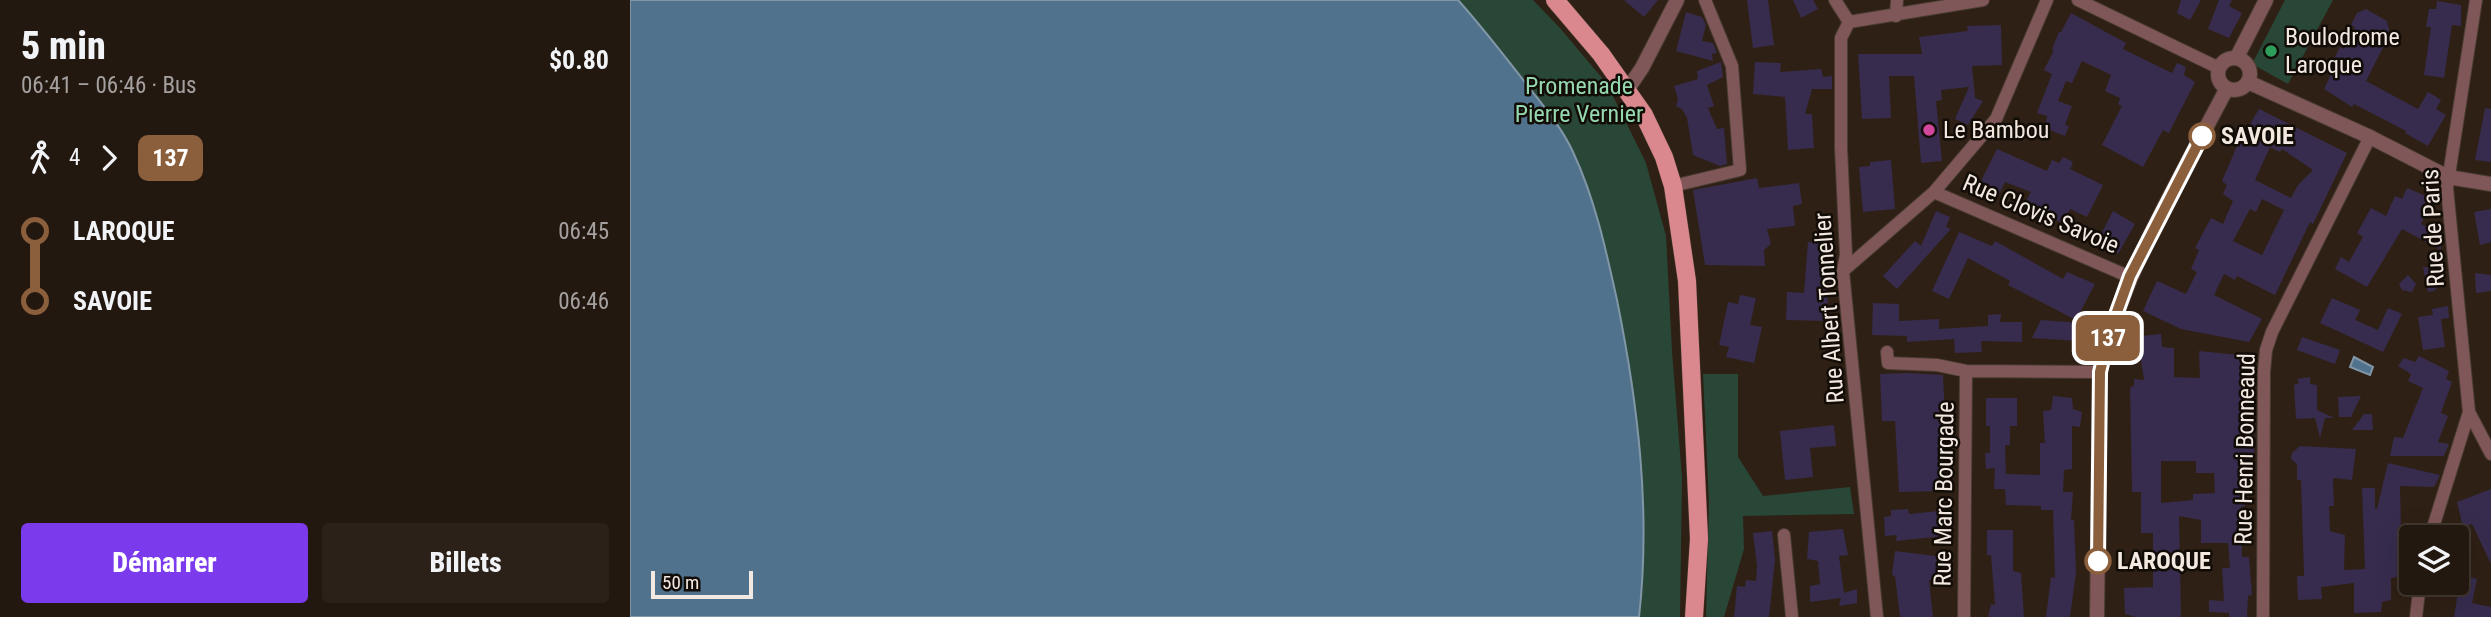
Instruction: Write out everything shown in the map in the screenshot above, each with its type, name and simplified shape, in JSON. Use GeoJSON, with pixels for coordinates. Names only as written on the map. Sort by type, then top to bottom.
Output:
{"type":"FeatureCollection","features":[{"type":"Feature","properties":{"kind":"main road"},"geometry":{"type":"LineString","coordinates":[[1555,0],[1601,54],[1644,115],[1664,157],[1673,186],[1687,281],[1699,539],[1694,617]]}},
{"type":"Feature","properties":{"kind":"street"},"geometry":{"type":"LineString","coordinates":[[1627,90],[1642,68],[1677,0]]}},
{"type":"Feature","properties":{"kind":"street"},"geometry":{"type":"LineString","coordinates":[[1673,186],[1740,170],[1732,66],[1705,0]]}},
{"type":"Feature","properties":{"kind":"street"},"geometry":{"type":"LineString","coordinates":[[1835,0],[1849,22],[1983,0]]}},
{"type":"Feature","properties":{"kind":"street"},"geometry":{"type":"LineString","coordinates":[[1896,16],[1897,0]]}},
{"type":"Feature","properties":{"kind":"street"},"geometry":{"type":"LineString","coordinates":[[1843,271],[1934,192],[1996,119],[2047,0]]}},
{"type":"Feature","properties":{"kind":"street"},"geometry":{"type":"LineString","coordinates":[[2078,0],[2219,68]]}},
{"type":"Feature","properties":{"kind":"street"},"geometry":{"type":"LineString","coordinates":[[2237,57],[2266,0]]}},
{"type":"Feature","properties":{"kind":"street","name":"Rue de Paris"},"geometry":{"type":"LineString","coordinates":[[2469,412],[2448,177],[2476,0]]}},
{"type":"Feature","properties":{"kind":"street","name":"Rue Albert Tonnelier"},"geometry":{"type":"LineString","coordinates":[[1849,22],[1841,38],[1841,148],[1846,255],[1843,271],[1877,617]]}},
{"type":"Feature","properties":{"kind":"street"},"geometry":{"type":"LineString","coordinates":[[2237,57],[2247,64],[2250,71],[2248,82],[2242,88],[2227,89],[2220,82],[2219,68],[2226,59],[2237,57]]}},
{"type":"Feature","properties":{"kind":"street"},"geometry":{"type":"LineString","coordinates":[[2248,82],[2370,137],[2448,177],[2491,184]]}},
{"type":"Feature","properties":{"kind":"street"},"geometry":{"type":"LineString","coordinates":[[2097,617],[2100,372],[2109,334],[2130,276],[2227,89]]}},
{"type":"Feature","properties":{"kind":"street","name":"Rue Henri Bonneaud"},"geometry":{"type":"LineString","coordinates":[[2263,617],[2266,350],[2272,332],[2370,137]]}},
{"type":"Feature","properties":{"kind":"street","name":"Rue Clovis Savoie"},"geometry":{"type":"LineString","coordinates":[[1934,192],[2130,276]]}},
{"type":"Feature","properties":{"kind":"street"},"geometry":{"type":"LineString","coordinates":[[1887,352],[1888,363],[1937,365],[1966,371],[2100,372]]}},
{"type":"Feature","properties":{"kind":"street","name":"Rue Marc Bourgade"},"geometry":{"type":"LineString","coordinates":[[1964,617],[1966,371]]}},
{"type":"Feature","properties":{"kind":"street"},"geometry":{"type":"LineString","coordinates":[[2469,412],[2491,454]]}},
{"type":"Feature","properties":{"kind":"street"},"geometry":{"type":"LineString","coordinates":[[2434,525],[2469,412]]}},
{"type":"Feature","properties":{"kind":"street"},"geometry":{"type":"LineString","coordinates":[[1784,535],[1791,617]]}},
{"type":"Feature","properties":{"kind":"street"},"geometry":{"type":"LineString","coordinates":[[2416,617],[2419,595]]}},
{"type":"Feature","properties":{"kind":"green space","name":"Promenade Pierre Vernier"},"geometry":{"type":"Polygon","coordinates":[[[1458,0],[1533,0],[1607,84],[1646,163],[1666,236],[1682,478],[1680,617],[1639,617],[1644,505],[1624,334],[1598,225],[1572,150],[1556,123],[1511,63],[1458,0]]]}},
{"type":"Feature","properties":{"kind":"green space"},"geometry":{"type":"Polygon","coordinates":[[[2285,0],[2333,0],[2288,84],[2252,64],[2285,0]]]}},
{"type":"Feature","properties":{"kind":"green space"},"geometry":{"type":"Polygon","coordinates":[[[1703,374],[1738,374],[1738,457],[1763,496],[1850,487],[1854,514],[1743,516],[1744,549],[1724,617],[1706,617],[1709,502],[1703,374]]]}},
{"type":"Feature","properties":{"kind":"water"},"geometry":{"type":"Polygon","coordinates":[[[630,0],[1458,0],[1561,130],[1581,170],[1594,206],[1617,300],[1636,418],[1644,537],[1639,617],[630,617],[630,0]]]}},
{"type":"Feature","properties":{"kind":"water"},"geometry":{"type":"Polygon","coordinates":[[[2354,357],[2373,367],[2370,375],[2350,367],[2354,357]]]}},
{"type":"Feature","properties":{"kind":"building"},"geometry":{"type":"Polygon","coordinates":[[[1624,0],[1658,0],[1644,17],[1624,0]]]}},
{"type":"Feature","properties":{"kind":"building"},"geometry":{"type":"Polygon","coordinates":[[[1747,0],[1768,0],[1774,45],[1753,48],[1747,0]]]}},
{"type":"Feature","properties":{"kind":"building"},"geometry":{"type":"Polygon","coordinates":[[[1793,0],[1813,0],[1818,9],[1801,18],[1793,0]]]}},
{"type":"Feature","properties":{"kind":"building"},"geometry":{"type":"Polygon","coordinates":[[[2181,0],[2201,0],[2190,20],[2177,13],[2181,0]]]}},
{"type":"Feature","properties":{"kind":"building"},"geometry":{"type":"Polygon","coordinates":[[[2219,0],[2232,0],[2229,6],[2242,13],[2229,38],[2208,29],[2219,0]]]}},
{"type":"Feature","properties":{"kind":"building"},"geometry":{"type":"Polygon","coordinates":[[[2437,1],[2461,5],[2461,26],[2452,25],[2444,78],[2424,75],[2431,27],[2426,27],[2429,9],[2436,9],[2437,1]]]}},
{"type":"Feature","properties":{"kind":"building"},"geometry":{"type":"Polygon","coordinates":[[[2366,9],[2387,21],[2390,34],[2366,81],[2418,109],[2428,92],[2441,100],[2436,109],[2446,115],[2428,146],[2405,133],[2406,131],[2354,104],[2352,107],[2324,89],[2332,72],[2328,70],[2340,47],[2344,49],[2355,27],[2351,25],[2357,13],[2366,9]]]}},
{"type":"Feature","properties":{"kind":"building"},"geometry":{"type":"Polygon","coordinates":[[[1686,12],[1702,17],[1706,25],[1702,41],[1713,43],[1717,53],[1712,54],[1713,61],[1676,51],[1686,12]]]}},
{"type":"Feature","properties":{"kind":"building"},"geometry":{"type":"Polygon","coordinates":[[[2071,13],[2126,43],[2123,49],[2172,73],[2177,63],[2186,67],[2184,75],[2195,82],[2169,133],[2163,130],[2143,167],[2102,145],[2122,106],[2118,104],[2120,98],[2105,91],[2111,75],[2082,61],[2072,83],[2066,81],[2058,101],[2072,106],[2065,125],[2069,126],[2065,136],[2045,128],[2047,116],[2037,113],[2052,74],[2044,70],[2059,32],[2071,13]]]}},
{"type":"Feature","properties":{"kind":"building"},"geometry":{"type":"Polygon","coordinates":[[[2001,25],[2002,65],[1972,66],[1975,98],[1983,101],[1968,125],[1955,119],[1969,87],[1941,90],[1942,100],[1936,101],[1942,161],[1921,163],[1914,76],[1889,76],[1891,118],[1862,119],[1858,54],[1922,54],[1919,37],[1968,31],[1967,26],[2001,25]]]}},
{"type":"Feature","properties":{"kind":"building"},"geometry":{"type":"Polygon","coordinates":[[[1721,62],[1723,77],[1707,85],[1714,106],[1708,108],[1717,129],[1724,128],[1727,164],[1720,166],[1693,155],[1687,118],[1682,109],[1676,106],[1678,99],[1674,86],[1698,79],[1697,71],[1721,62]]]}},
{"type":"Feature","properties":{"kind":"building"},"geometry":{"type":"Polygon","coordinates":[[[1755,62],[1781,63],[1780,72],[1821,69],[1823,77],[1832,76],[1832,89],[1812,89],[1805,114],[1812,114],[1814,148],[1788,150],[1785,97],[1753,94],[1755,62]]]}},
{"type":"Feature","properties":{"kind":"building"},"geometry":{"type":"Polygon","coordinates":[[[2485,108],[2491,109],[2491,162],[2475,160],[2485,108]]]}},
{"type":"Feature","properties":{"kind":"building"},"geometry":{"type":"Polygon","coordinates":[[[2259,109],[2347,153],[2275,295],[2237,276],[2235,280],[2224,274],[2214,295],[2262,319],[2249,342],[2181,329],[2143,311],[2157,281],[2186,294],[2197,272],[2191,269],[2199,250],[2195,248],[2211,218],[2223,224],[2233,201],[2223,194],[2227,185],[2222,181],[2237,146],[2259,109]],[[2270,147],[2255,180],[2291,198],[2298,185],[2313,170],[2282,149],[2280,152],[2270,147]],[[2262,199],[2256,212],[2250,209],[2233,241],[2262,255],[2284,210],[2262,199]]]}},
{"type":"Feature","properties":{"kind":"building"},"geometry":{"type":"Polygon","coordinates":[[[1997,149],[2047,171],[2052,160],[2059,163],[2063,157],[2073,162],[2070,169],[2103,185],[2087,217],[2070,209],[2063,223],[2023,207],[2031,192],[2005,182],[1999,194],[1979,185],[1997,149]]]}},
{"type":"Feature","properties":{"kind":"building"},"geometry":{"type":"Polygon","coordinates":[[[1891,160],[1895,209],[1863,212],[1859,167],[1870,166],[1870,162],[1891,160]]]}},
{"type":"Feature","properties":{"kind":"building"},"geometry":{"type":"Polygon","coordinates":[[[1757,178],[1759,188],[1799,183],[1802,204],[1793,206],[1795,226],[1767,229],[1771,244],[1764,250],[1765,266],[1705,265],[1693,190],[1757,178]]]}},
{"type":"Feature","properties":{"kind":"building"},"geometry":{"type":"Polygon","coordinates":[[[2407,188],[2433,199],[2421,224],[2441,234],[2441,250],[2402,229],[2367,287],[2335,269],[2341,257],[2349,262],[2363,237],[2357,233],[2371,208],[2386,216],[2395,196],[2402,199],[2407,188]]]}},
{"type":"Feature","properties":{"kind":"building"},"geometry":{"type":"Polygon","coordinates":[[[2491,209],[2491,242],[2480,245],[2474,212],[2491,209]]]}},
{"type":"Feature","properties":{"kind":"building"},"geometry":{"type":"Polygon","coordinates":[[[1936,211],[1950,217],[1946,227],[1951,229],[1897,289],[1883,276],[1915,241],[1921,246],[1936,211]]]}},
{"type":"Feature","properties":{"kind":"building"},"geometry":{"type":"Polygon","coordinates":[[[2113,211],[2135,224],[2118,254],[2097,242],[2113,211]]]}},
{"type":"Feature","properties":{"kind":"building"},"geometry":{"type":"Polygon","coordinates":[[[1959,232],[1992,246],[1995,241],[2063,279],[2067,272],[2095,284],[2076,320],[2008,285],[2010,281],[1968,258],[1949,299],[1932,291],[1959,232]]]}},
{"type":"Feature","properties":{"kind":"building"},"geometry":{"type":"Polygon","coordinates":[[[1808,242],[1831,245],[1828,275],[1833,275],[1832,287],[1828,287],[1827,321],[1786,320],[1787,292],[1804,293],[1808,242]]]}},
{"type":"Feature","properties":{"kind":"building"},"geometry":{"type":"Polygon","coordinates":[[[2423,267],[2440,269],[2442,283],[2434,291],[2428,292],[2423,267]]]}},
{"type":"Feature","properties":{"kind":"building"},"geometry":{"type":"Polygon","coordinates":[[[2475,273],[2491,275],[2491,291],[2476,293],[2475,273]]]}},
{"type":"Feature","properties":{"kind":"building"},"geometry":{"type":"Polygon","coordinates":[[[2408,275],[2416,284],[2412,292],[2402,290],[2399,284],[2408,275]]]}},
{"type":"Feature","properties":{"kind":"building"},"geometry":{"type":"Polygon","coordinates":[[[1740,295],[1756,298],[1750,325],[1762,327],[1754,363],[1726,357],[1729,347],[1719,345],[1728,302],[1738,304],[1740,295]]]}},
{"type":"Feature","properties":{"kind":"building"},"geometry":{"type":"Polygon","coordinates":[[[2332,298],[2360,310],[2355,320],[2378,330],[2388,308],[2402,314],[2383,352],[2320,323],[2332,298]]]}},
{"type":"Feature","properties":{"kind":"building"},"geometry":{"type":"Polygon","coordinates":[[[1873,303],[1899,304],[1899,321],[1939,319],[1939,329],[1988,326],[1988,315],[2001,314],[2000,322],[2022,322],[2022,342],[1981,341],[1982,352],[1955,353],[1954,339],[1907,342],[1907,336],[1872,335],[1873,303]]]}},
{"type":"Feature","properties":{"kind":"building"},"geometry":{"type":"Polygon","coordinates":[[[2448,306],[2449,318],[2441,319],[2445,347],[2423,350],[2418,317],[2433,315],[2432,309],[2448,306]]]}},
{"type":"Feature","properties":{"kind":"building"},"geometry":{"type":"Polygon","coordinates":[[[2041,320],[2082,323],[2080,341],[2032,338],[2041,320]]]}},
{"type":"Feature","properties":{"kind":"building"},"geometry":{"type":"Polygon","coordinates":[[[2161,334],[2162,347],[2174,348],[2174,377],[2200,378],[2199,351],[2249,356],[2248,395],[2251,396],[2246,435],[2255,436],[2254,457],[2250,457],[2250,462],[2243,462],[2245,506],[2241,507],[2242,557],[2249,557],[2252,595],[2248,596],[2247,617],[2229,617],[2229,613],[2209,612],[2209,600],[2224,601],[2222,568],[2230,568],[2228,543],[2201,543],[2201,520],[2179,516],[2181,617],[2136,617],[2125,614],[2124,588],[2153,587],[2153,533],[2141,533],[2141,492],[2132,492],[2130,388],[2134,385],[2134,379],[2144,380],[2141,360],[2132,358],[2131,337],[2161,334]],[[2161,461],[2161,503],[2193,500],[2193,494],[2215,493],[2214,473],[2196,473],[2196,461],[2161,461]]]}},
{"type":"Feature","properties":{"kind":"building"},"geometry":{"type":"Polygon","coordinates":[[[2302,337],[2340,350],[2335,364],[2297,350],[2302,337]]]}},
{"type":"Feature","properties":{"kind":"building"},"geometry":{"type":"Polygon","coordinates":[[[2419,356],[2449,371],[2446,379],[2452,382],[2441,413],[2448,416],[2438,442],[2449,444],[2444,456],[2390,456],[2394,437],[2403,438],[2423,388],[2408,381],[2411,374],[2398,366],[2404,358],[2415,362],[2419,356]]]}},
{"type":"Feature","properties":{"kind":"building"},"geometry":{"type":"Polygon","coordinates":[[[1880,374],[1943,375],[1945,418],[1941,419],[1942,491],[1899,492],[1895,421],[1882,421],[1880,374]]]}},
{"type":"Feature","properties":{"kind":"building"},"geometry":{"type":"Polygon","coordinates":[[[2310,377],[2310,384],[2317,385],[2317,410],[2334,418],[2325,418],[2320,438],[2315,418],[2296,419],[2294,385],[2299,383],[2297,379],[2310,377]]]}},
{"type":"Feature","properties":{"kind":"building"},"geometry":{"type":"Polygon","coordinates":[[[2053,396],[2072,398],[2073,409],[2082,412],[2080,427],[2072,426],[2072,469],[2064,470],[2063,492],[2073,492],[2071,520],[2074,520],[2076,572],[2070,617],[2046,617],[2051,577],[2055,578],[2053,510],[2041,510],[2041,506],[2006,505],[2005,489],[1994,489],[1995,468],[1986,469],[1985,453],[1990,453],[1990,426],[1986,426],[1986,398],[2017,398],[2017,426],[2010,426],[2010,445],[2005,445],[2006,474],[2040,475],[2040,443],[2045,443],[2043,411],[2051,410],[2053,396]]]}},
{"type":"Feature","properties":{"kind":"building"},"geometry":{"type":"Polygon","coordinates":[[[2361,396],[2351,417],[2339,417],[2338,397],[2361,396]]]}},
{"type":"Feature","properties":{"kind":"building"},"geometry":{"type":"Polygon","coordinates":[[[2364,414],[2372,414],[2373,430],[2352,430],[2364,414]]]}},
{"type":"Feature","properties":{"kind":"building"},"geometry":{"type":"Polygon","coordinates":[[[1834,425],[1836,446],[1810,448],[1813,477],[1785,480],[1780,431],[1834,425]]]}},
{"type":"Feature","properties":{"kind":"building"},"geometry":{"type":"Polygon","coordinates":[[[2300,446],[2356,449],[2352,480],[2333,478],[2334,506],[2329,506],[2330,531],[2345,535],[2344,570],[2365,569],[2362,488],[2375,488],[2377,509],[2388,463],[2440,475],[2434,487],[2400,486],[2399,577],[2391,578],[2391,600],[2382,602],[2381,612],[2354,613],[2354,583],[2321,587],[2322,599],[2298,600],[2297,576],[2304,576],[2301,480],[2297,480],[2297,464],[2291,459],[2292,453],[2300,446]]]}},
{"type":"Feature","properties":{"kind":"building"},"geometry":{"type":"Polygon","coordinates":[[[2491,489],[2491,564],[2472,524],[2463,525],[2457,502],[2491,489]]]}},
{"type":"Feature","properties":{"kind":"building"},"geometry":{"type":"Polygon","coordinates":[[[1908,509],[1909,514],[1949,510],[1951,523],[1942,524],[1944,536],[1896,541],[1897,535],[1885,536],[1884,517],[1891,516],[1891,510],[1908,509]]]}},
{"type":"Feature","properties":{"kind":"building"},"geometry":{"type":"Polygon","coordinates":[[[1843,529],[1848,555],[1839,556],[1844,593],[1857,589],[1857,603],[1839,606],[1841,598],[1810,602],[1810,586],[1820,584],[1818,561],[1807,559],[1809,532],[1843,529]]]}},
{"type":"Feature","properties":{"kind":"building"},"geometry":{"type":"Polygon","coordinates":[[[1987,530],[2013,530],[2013,571],[2021,573],[2024,617],[1988,617],[1991,604],[1995,605],[1991,555],[1987,555],[1987,530]]]}},
{"type":"Feature","properties":{"kind":"building"},"geometry":{"type":"Polygon","coordinates":[[[1772,531],[1775,560],[1769,617],[1734,617],[1737,586],[1745,587],[1746,580],[1756,581],[1753,533],[1772,531]]]}},
{"type":"Feature","properties":{"kind":"building"},"geometry":{"type":"Polygon","coordinates":[[[1895,551],[1943,557],[1940,581],[1929,580],[1933,617],[1900,617],[1895,576],[1892,575],[1895,551]]]}},
{"type":"Feature","properties":{"kind":"building"},"geometry":{"type":"Polygon","coordinates":[[[2469,577],[2477,579],[2472,603],[2491,607],[2491,617],[2454,617],[2458,595],[2469,595],[2469,577]]]}},
{"type":"Feature","properties":{"kind":"bus line","name":"137"},"geometry":{"type":"LineString","coordinates":[[2098,561],[2100,372],[2109,334],[2130,276],[2202,136]]}},
{"type":"Feature","properties":{"kind":"place","name":"Boulodrome Laroque"},"geometry":{"type":"Point","coordinates":[2271,51]}},
{"type":"Feature","properties":{"kind":"place","name":"Le Bambou"},"geometry":{"type":"Point","coordinates":[1929,130]}},
{"type":"Feature","properties":{"kind":"place","name":"SAVOIE"},"geometry":{"type":"Point","coordinates":[2202,136]}},
{"type":"Feature","properties":{"kind":"place","name":"LAROQUE"},"geometry":{"type":"Point","coordinates":[2098,561]}}]}
